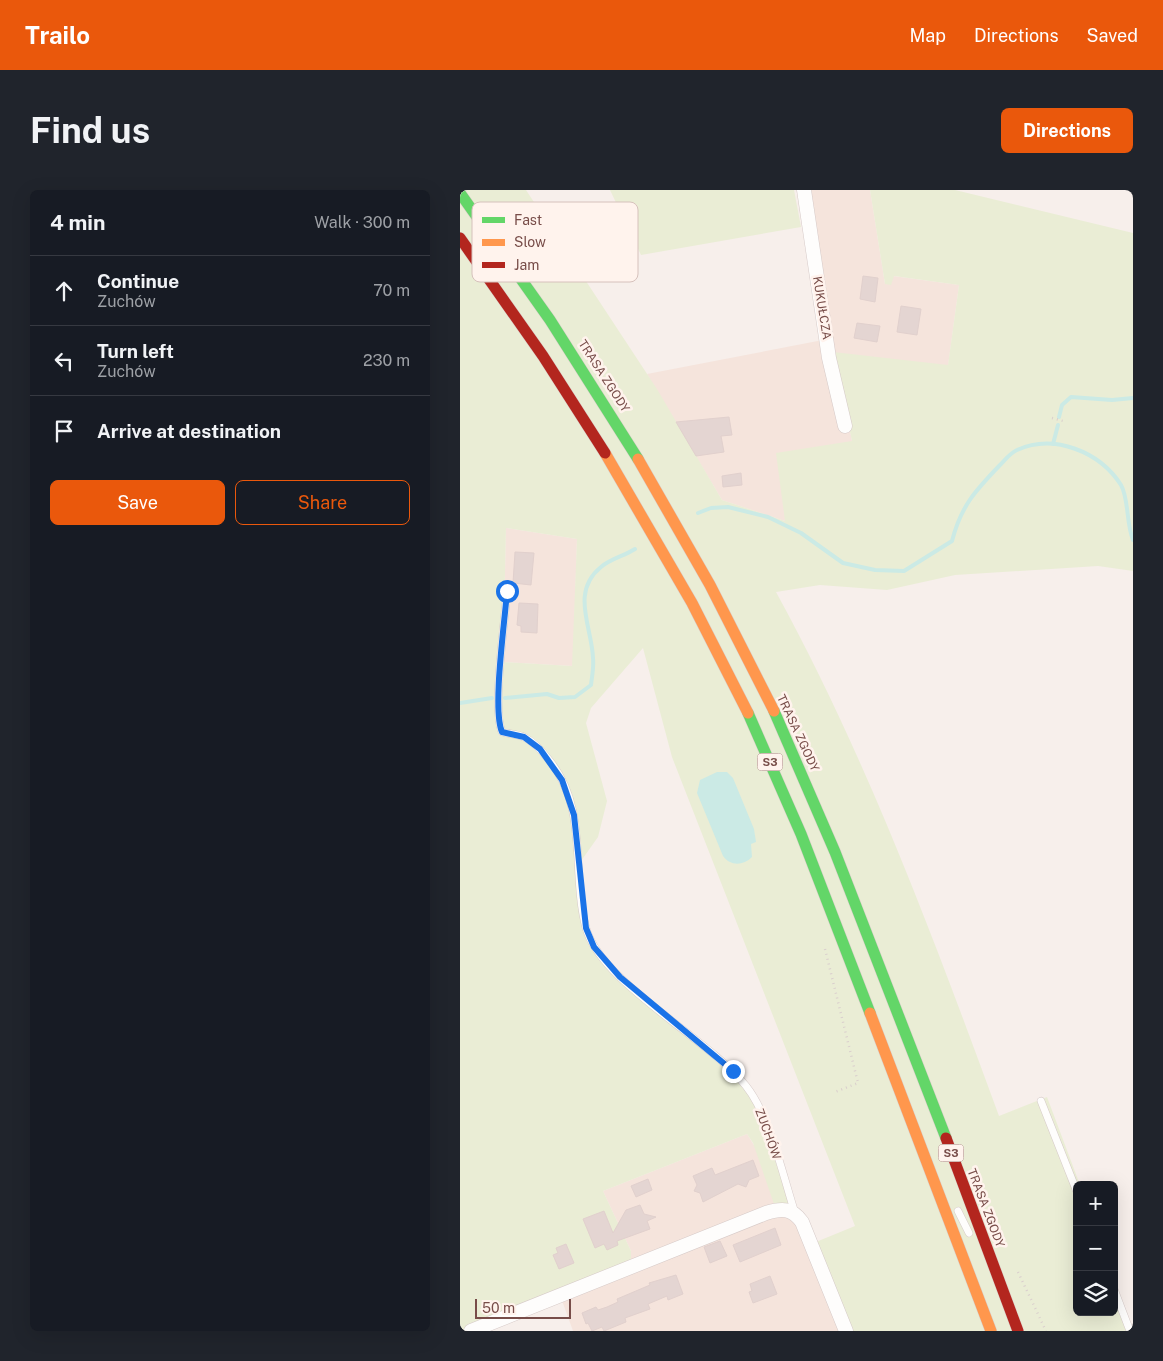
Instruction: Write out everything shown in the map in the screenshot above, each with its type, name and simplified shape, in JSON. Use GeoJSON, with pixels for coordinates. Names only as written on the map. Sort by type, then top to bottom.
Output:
{"type":"FeatureCollection","features":[{"type":"Feature","properties":{"kind":"highway","name":"TRASA ZGODY"},"geometry":{"type":"LineString","coordinates":[[460,193],[472,210]]}},
{"type":"Feature","properties":{"kind":"highway","name":"S3"},"geometry":{"type":"LineString","coordinates":[[460,238],[472,255]]}},
{"type":"Feature","properties":{"kind":"highway","name":"S3"},"geometry":{"type":"LineString","coordinates":[[491,282],[537,346],[628,488],[728,673],[795,820],[991,1330]]}},
{"type":"Feature","properties":{"kind":"highway","name":"TRASA ZGODY"},"geometry":{"type":"LineString","coordinates":[[524,282],[558,330],[609,409],[689,544],[781,726],[818,809],[935,1109],[1016,1325]]}},
{"type":"Feature","properties":{"kind":"street","name":"KUKUŁCZA"},"geometry":{"type":"LineString","coordinates":[[804,190],[829,358],[845,426]]}},
{"type":"Feature","properties":{"kind":"street"},"geometry":{"type":"LineString","coordinates":[[471,1331],[766,1213],[785,1209],[796,1213]]}},
{"type":"Feature","properties":{"kind":"street","name":"ZUCHÓW"},"geometry":{"type":"LineString","coordinates":[[796,1213],[802,1222],[846,1331]]}},
{"type":"Feature","properties":{"kind":"lane","name":"ZUCHÓW"},"geometry":{"type":"LineString","coordinates":[[507,591],[499,694],[499,725],[502,732],[524,737],[540,749],[562,780],[574,815],[586,928],[594,947],[620,977],[717,1056],[746,1086],[763,1116],[796,1213]]}},
{"type":"Feature","properties":{"kind":"lane"},"geometry":{"type":"LineString","coordinates":[[1041,1100],[1073,1182]]}},
{"type":"Feature","properties":{"kind":"lane"},"geometry":{"type":"LineString","coordinates":[[935,1109],[954,1183]]}},
{"type":"Feature","properties":{"kind":"lane"},"geometry":{"type":"LineString","coordinates":[[910,1116],[945,1186]]}},
{"type":"Feature","properties":{"kind":"lane"},"geometry":{"type":"LineString","coordinates":[[956,1202],[970,1238]]}},
{"type":"Feature","properties":{"kind":"lane"},"geometry":{"type":"LineString","coordinates":[[980,1254],[1016,1325]]}},
{"type":"Feature","properties":{"kind":"lane"},"geometry":{"type":"LineString","coordinates":[[972,1256],[991,1330]]}},
{"type":"Feature","properties":{"kind":"lane"},"geometry":{"type":"LineString","coordinates":[[1118,1300],[1130,1331]]}},
{"type":"Feature","properties":{"kind":"path"},"geometry":{"type":"LineString","coordinates":[[1052,418],[1063,420]]}},
{"type":"Feature","properties":{"kind":"path"},"geometry":{"type":"LineString","coordinates":[[823,942],[858,1083],[835,1092]]}},
{"type":"Feature","properties":{"kind":"path"},"geometry":{"type":"LineString","coordinates":[[1014,1265],[1046,1331]]}},
{"type":"Feature","properties":{"kind":"shaded area"},"geometry":{"type":"Polygon","coordinates":[[[808,190],[870,190],[885,284],[893,276],[959,285],[948,366],[834,353],[852,441],[785,521],[722,500],[647,374],[828,339],[808,190]]]}},
{"type":"Feature","properties":{"kind":"shaded area"},"geometry":{"type":"Polygon","coordinates":[[[506,528],[577,539],[573,666],[503,662],[506,528]]]}},
{"type":"Feature","properties":{"kind":"shaded area"},"geometry":{"type":"Polygon","coordinates":[[[747,1134],[792,1207],[843,1331],[573,1331],[560,1295],[631,1251],[603,1191],[747,1134]]]}},
{"type":"Feature","properties":{"kind":"green space"},"geometry":{"type":"Polygon","coordinates":[[[460,190],[526,190],[534,202],[472,202],[472,282],[587,282],[657,389],[722,500],[785,521],[776,453],[852,441],[833,352],[948,365],[959,285],[894,276],[891,285],[885,284],[870,190],[955,190],[1133,233],[1133,571],[1098,566],[955,575],[887,590],[820,585],[776,592],[840,719],[869,784],[924,916],[999,1116],[1047,1097],[1078,1181],[1073,1181],[1073,1316],[1118,1316],[1118,1291],[1133,1331],[848,1331],[811,1244],[855,1226],[672,757],[643,648],[591,708],[586,723],[607,801],[598,837],[581,861],[581,918],[587,942],[611,973],[702,1044],[750,1091],[792,1207],[774,1204],[753,1143],[747,1134],[603,1191],[631,1251],[631,1266],[469,1331],[460,1331],[460,190]],[[506,528],[503,662],[572,666],[577,539],[506,528]]]}},
{"type":"Feature","properties":{"kind":"green space"},"geometry":{"type":"Polygon","coordinates":[[[610,190],[794,190],[801,227],[641,255],[638,249],[638,202],[616,202],[610,190]]]}},
{"type":"Feature","properties":{"kind":"water"},"geometry":{"type":"Polygon","coordinates":[[[717,772],[727,772],[733,778],[754,829],[756,842],[751,844],[752,857],[745,862],[737,864],[729,862],[723,856],[697,793],[700,780],[717,772]]]}},
{"type":"Feature","properties":{"kind":"building"},"geometry":{"type":"Polygon","coordinates":[[[863,276],[878,278],[875,302],[860,299],[863,276]]]}},
{"type":"Feature","properties":{"kind":"building"},"geometry":{"type":"Polygon","coordinates":[[[901,306],[921,309],[917,335],[897,332],[901,306]]]}},
{"type":"Feature","properties":{"kind":"building"},"geometry":{"type":"Polygon","coordinates":[[[857,323],[880,326],[877,342],[854,338],[857,323]]]}},
{"type":"Feature","properties":{"kind":"building"},"geometry":{"type":"Polygon","coordinates":[[[729,417],[732,435],[721,436],[724,452],[696,456],[676,422],[729,417]]]}},
{"type":"Feature","properties":{"kind":"building"},"geometry":{"type":"Polygon","coordinates":[[[741,473],[742,485],[723,487],[722,476],[741,473]]]}},
{"type":"Feature","properties":{"kind":"building"},"geometry":{"type":"Polygon","coordinates":[[[515,552],[534,553],[531,585],[513,583],[515,552]]]}},
{"type":"Feature","properties":{"kind":"building"},"geometry":{"type":"Polygon","coordinates":[[[519,603],[538,604],[537,633],[521,632],[521,626],[517,625],[519,603]]]}},
{"type":"Feature","properties":{"kind":"building"},"geometry":{"type":"Polygon","coordinates":[[[753,1160],[759,1176],[749,1180],[746,1187],[738,1184],[703,1202],[700,1193],[694,1191],[697,1185],[693,1176],[712,1168],[715,1175],[753,1160]]]}},
{"type":"Feature","properties":{"kind":"building"},"geometry":{"type":"Polygon","coordinates":[[[648,1179],[652,1190],[636,1197],[631,1186],[648,1179]]]}},
{"type":"Feature","properties":{"kind":"building"},"geometry":{"type":"Polygon","coordinates":[[[640,1205],[644,1214],[656,1217],[647,1221],[650,1229],[617,1241],[618,1245],[607,1250],[604,1244],[595,1248],[583,1219],[604,1211],[613,1233],[626,1210],[640,1205]]]}},
{"type":"Feature","properties":{"kind":"building"},"geometry":{"type":"Polygon","coordinates":[[[775,1228],[781,1245],[740,1262],[733,1245],[775,1228]]]}},
{"type":"Feature","properties":{"kind":"building"},"geometry":{"type":"Polygon","coordinates":[[[720,1241],[727,1256],[710,1263],[704,1247],[720,1241]]]}},
{"type":"Feature","properties":{"kind":"building"},"geometry":{"type":"Polygon","coordinates":[[[566,1244],[574,1263],[559,1269],[553,1255],[558,1253],[556,1248],[566,1244]]]}},
{"type":"Feature","properties":{"kind":"building"},"geometry":{"type":"Polygon","coordinates":[[[676,1275],[683,1294],[668,1300],[667,1296],[648,1304],[650,1309],[625,1318],[626,1322],[604,1331],[602,1327],[592,1331],[588,1323],[586,1324],[582,1313],[596,1307],[598,1310],[607,1307],[618,1302],[617,1299],[650,1285],[649,1283],[676,1275]]]}},
{"type":"Feature","properties":{"kind":"building"},"geometry":{"type":"Polygon","coordinates":[[[770,1276],[777,1294],[753,1303],[749,1292],[752,1291],[750,1284],[770,1276]]]}},
{"type":"Feature","properties":{"kind":"waterway"},"geometry":{"type":"LineString","coordinates":[[1059,417],[1062,405],[1071,397],[1112,400],[1133,398]]}},
{"type":"Feature","properties":{"kind":"waterway"},"geometry":{"type":"LineString","coordinates":[[1053,444],[1058,425]]}},
{"type":"Feature","properties":{"kind":"waterway"},"geometry":{"type":"LineString","coordinates":[[698,513],[711,508],[728,507],[768,517],[801,533],[843,563],[875,570],[904,571],[952,541],[960,518],[970,500],[983,483],[1010,455],[1017,450],[1031,445],[1046,444],[1061,445],[1089,455],[1112,473],[1124,491],[1133,540]]}},
{"type":"Feature","properties":{"kind":"waterway"},"geometry":{"type":"LineString","coordinates":[[505,698],[547,694],[559,698],[575,697],[591,685],[593,661],[585,610],[587,587],[592,577],[601,567],[635,549]]}},
{"type":"Feature","properties":{"kind":"waterway"},"geometry":{"type":"LineString","coordinates":[[460,703],[492,698]]}},
{"type":"Feature","properties":{"kind":"traffic: fast"},"geometry":{"type":"LineString","coordinates":[[460,193],[472,210]]}},
{"type":"Feature","properties":{"kind":"traffic: fast"},"geometry":{"type":"LineString","coordinates":[[523,282],[550,320],[638,459]]}},
{"type":"Feature","properties":{"kind":"traffic: fast"},"geometry":{"type":"LineString","coordinates":[[774,711],[835,852],[946,1138]]}},
{"type":"Feature","properties":{"kind":"traffic: fast"},"geometry":{"type":"LineString","coordinates":[[748,713],[801,834],[870,1013]]}},
{"type":"Feature","properties":{"kind":"traffic: slow"},"geometry":{"type":"LineString","coordinates":[[605,453],[692,603],[748,713]]}},
{"type":"Feature","properties":{"kind":"traffic: slow"},"geometry":{"type":"LineString","coordinates":[[638,459],[710,585],[774,711]]}},
{"type":"Feature","properties":{"kind":"traffic: slow"},"geometry":{"type":"LineString","coordinates":[[870,1013],[991,1331]]}},
{"type":"Feature","properties":{"kind":"traffic: jam"},"geometry":{"type":"LineString","coordinates":[[460,238],[472,255]]}},
{"type":"Feature","properties":{"kind":"traffic: jam"},"geometry":{"type":"LineString","coordinates":[[491,282],[543,356],[605,453]]}},
{"type":"Feature","properties":{"kind":"traffic: jam"},"geometry":{"type":"LineString","coordinates":[[946,1138],[1018,1331]]}},
{"type":"Feature","properties":{"kind":"route"},"geometry":{"type":"LineString","coordinates":[[507,591],[499,694],[499,725],[502,732],[524,737],[540,749],[553,764],[562,780],[574,815],[586,928],[594,947],[620,977],[733,1071]]}}]}
